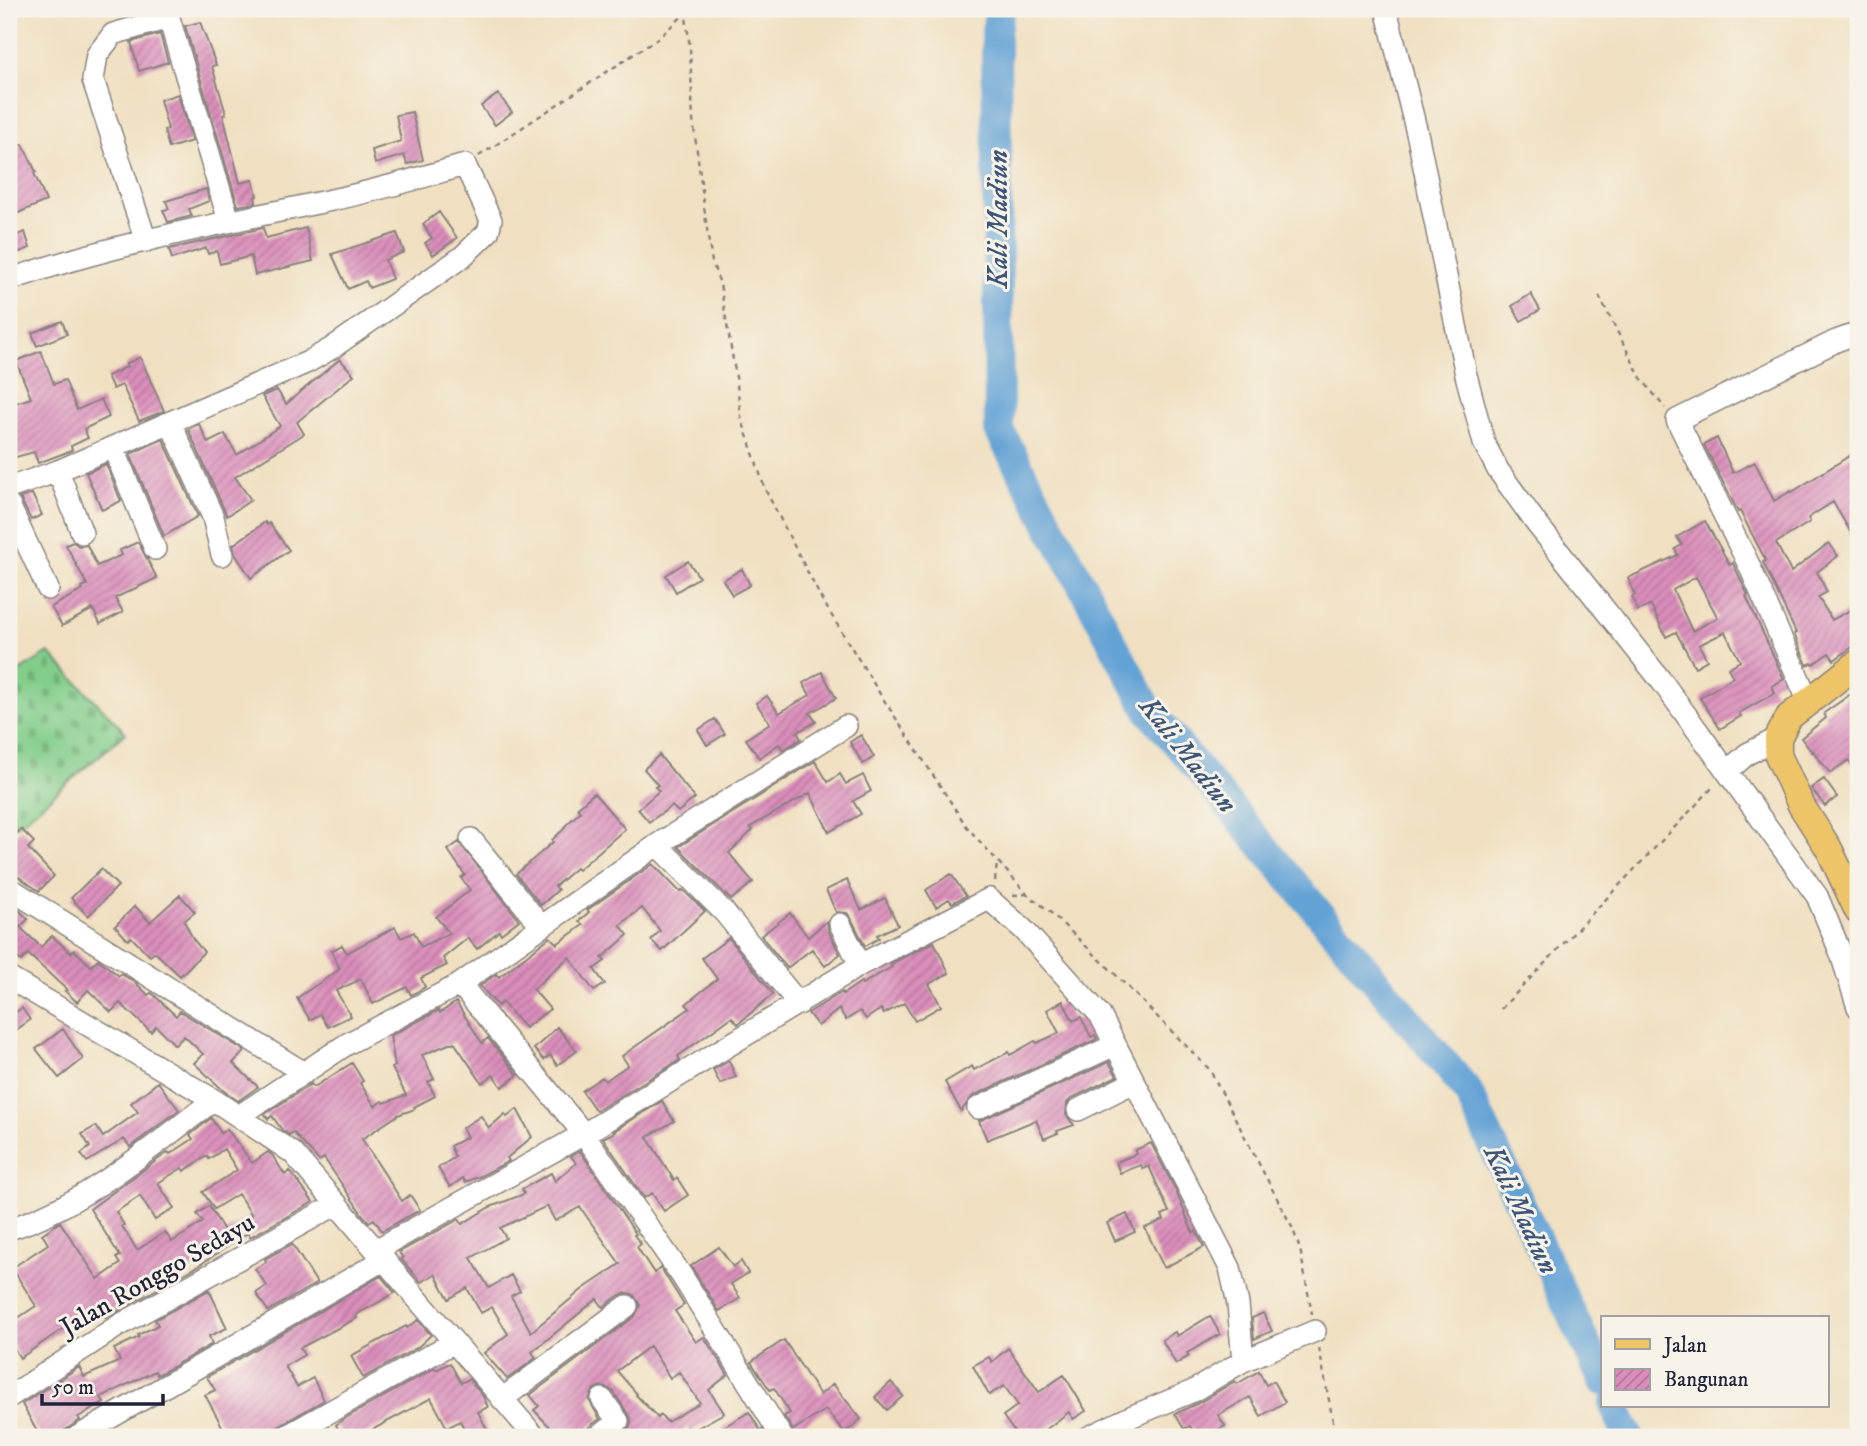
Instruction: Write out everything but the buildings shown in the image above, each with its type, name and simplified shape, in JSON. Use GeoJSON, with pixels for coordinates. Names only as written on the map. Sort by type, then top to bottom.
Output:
{"type":"FeatureCollection","features":[{"type":"Feature","properties":{"kind":"main road"},"geometry":{"type":"LineString","coordinates":[[1858,663],[1789,717],[1778,738],[1778,755],[1795,792],[1829,849],[1858,911]]}},
{"type":"Feature","properties":{"kind":"street"},"geometry":{"type":"LineString","coordinates":[[1387,9],[1418,137],[1466,375],[1484,443],[1498,470],[1536,523],[1663,683],[1817,896],[1840,951],[1858,1007]]}},
{"type":"Feature","properties":{"kind":"street"},"geometry":{"type":"LineString","coordinates":[[146,241],[93,80],[97,55],[113,34],[169,18],[229,220]]}},
{"type":"Feature","properties":{"kind":"street"},"geometry":{"type":"LineString","coordinates":[[9,280],[49,266],[229,220],[337,199],[465,165],[491,220],[488,232],[462,257],[308,362],[58,471],[9,488]]}},
{"type":"Feature","properties":{"kind":"street"},"geometry":{"type":"LineString","coordinates":[[1808,700],[1749,565],[1677,420],[1836,341],[1858,333]]}},
{"type":"Feature","properties":{"kind":"street"},"geometry":{"type":"LineString","coordinates":[[170,422],[214,517],[222,555]]}},
{"type":"Feature","properties":{"kind":"street"},"geometry":{"type":"LineString","coordinates":[[113,447],[155,549]]}},
{"type":"Feature","properties":{"kind":"street"},"geometry":{"type":"LineString","coordinates":[[58,471],[82,533]]}},
{"type":"Feature","properties":{"kind":"street"},"geometry":{"type":"LineString","coordinates":[[9,505],[48,589]]}},
{"type":"Feature","properties":{"kind":"street"},"geometry":{"type":"LineString","coordinates":[[239,1116],[347,1044],[460,984],[657,845],[846,726]]}},
{"type":"Feature","properties":{"kind":"street"},"geometry":{"type":"LineString","coordinates":[[1728,771],[1747,754],[1778,738]]}},
{"type":"Feature","properties":{"kind":"street"},"geometry":{"type":"LineString","coordinates":[[471,839],[541,926]]}},
{"type":"Feature","properties":{"kind":"street"},"geometry":{"type":"LineString","coordinates":[[657,845],[724,912],[799,1004]]}},
{"type":"Feature","properties":{"kind":"street"},"geometry":{"type":"LineString","coordinates":[[9,888],[304,1073]]}},
{"type":"Feature","properties":{"kind":"street"},"geometry":{"type":"LineString","coordinates":[[77,1437],[584,1134],[860,965],[989,899],[1024,930],[1100,1015],[1230,1268],[1238,1304],[1243,1361]]}},
{"type":"Feature","properties":{"kind":"street"},"geometry":{"type":"LineString","coordinates":[[840,924],[860,965]]}},
{"type":"Feature","properties":{"kind":"street"},"geometry":{"type":"LineString","coordinates":[[9,978],[214,1100],[293,1153],[535,1437]]}},
{"type":"Feature","properties":{"kind":"street"},"geometry":{"type":"LineString","coordinates":[[460,984],[584,1134],[682,1276],[782,1437]]}},
{"type":"Feature","properties":{"kind":"street"},"geometry":{"type":"LineString","coordinates":[[978,1108],[1115,1045]]}},
{"type":"Feature","properties":{"kind":"street"},"geometry":{"type":"LineString","coordinates":[[1078,1110],[1134,1082]]}},
{"type":"Feature","properties":{"kind":"street"},"geometry":{"type":"LineString","coordinates":[[9,1229],[49,1215],[65,1206],[129,1164],[214,1100]]}},
{"type":"Feature","properties":{"kind":"street","name":"Jalan Ronggo Sedayu"},"geometry":{"type":"LineString","coordinates":[[9,1397],[118,1325],[337,1204]]}},
{"type":"Feature","properties":{"kind":"street"},"geometry":{"type":"LineString","coordinates":[[502,1399],[627,1306]]}},
{"type":"Feature","properties":{"kind":"street"},"geometry":{"type":"LineString","coordinates":[[1089,1437],[1193,1391],[1243,1361],[1315,1331]]}},
{"type":"Feature","properties":{"kind":"street"},"geometry":{"type":"LineString","coordinates":[[285,1437],[454,1342]]}},
{"type":"Feature","properties":{"kind":"street"},"geometry":{"type":"LineString","coordinates":[[598,1437],[618,1421],[602,1399]]}},
{"type":"Feature","properties":{"kind":"path"},"geometry":{"type":"LineString","coordinates":[[465,165],[657,39],[685,11]]}},
{"type":"Feature","properties":{"kind":"path"},"geometry":{"type":"LineString","coordinates":[[685,11],[690,48],[693,120],[712,261],[720,284],[741,417],[765,489],[821,598],[967,827],[1027,894],[1113,972],[1210,1070],[1292,1227],[1300,1249],[1336,1437]]}},
{"type":"Feature","properties":{"kind":"path"},"geometry":{"type":"LineString","coordinates":[[1600,296],[1641,378],[1677,420]]}},
{"type":"Feature","properties":{"kind":"path"},"geometry":{"type":"LineString","coordinates":[[1501,1009],[1728,771]]}},
{"type":"Feature","properties":{"kind":"green space"},"geometry":{"type":"Polygon","coordinates":[[[49,653],[126,733],[17,826],[9,818],[9,677],[49,653]]]}},
{"type":"Feature","properties":{"kind":"waterway","name":"Kali Madiun"},"geometry":{"type":"LineString","coordinates":[[1000,9],[996,32],[999,430],[1148,709],[1467,1090],[1601,1377]]}},
{"type":"Feature","properties":{"kind":"waterway","name":"Kali Madiun"},"geometry":{"type":"LineString","coordinates":[[1615,1408],[1629,1437]]}}]}
